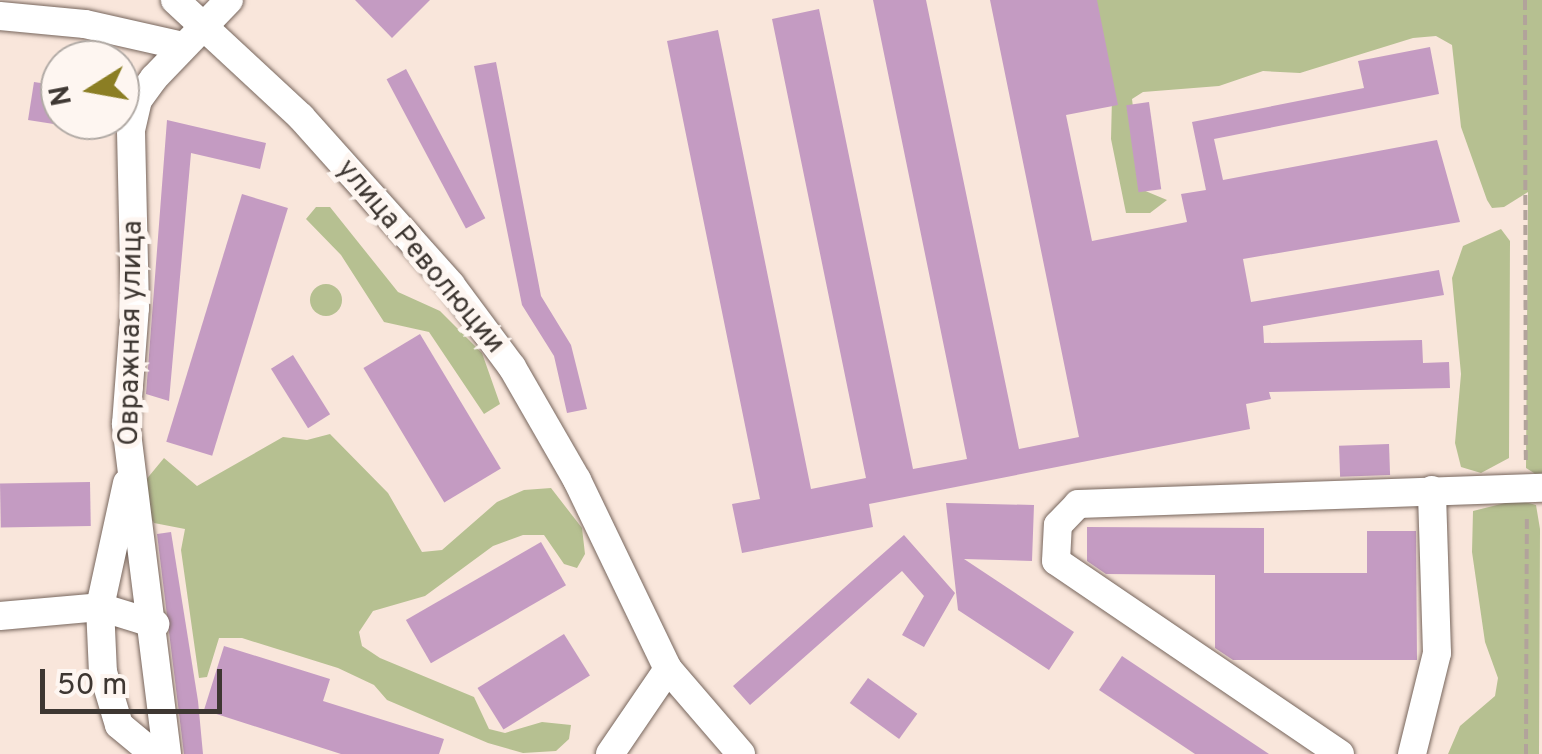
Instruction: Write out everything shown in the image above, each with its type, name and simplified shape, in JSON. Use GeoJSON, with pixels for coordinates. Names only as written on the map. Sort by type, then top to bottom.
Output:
{"type":"FeatureCollection","features":[{"type":"Feature","properties":{"kind":"street","name":"улица Революции"},"geometry":{"type":"LineString","coordinates":[[175,0],[193,36],[301,116],[372,194],[512,367],[577,480],[668,669],[738,753]]}},
{"type":"Feature","properties":{"kind":"street","name":"Овражная улица"},"geometry":{"type":"LineString","coordinates":[[166,754],[155,624],[124,401],[135,308],[131,130],[138,100],[229,0]]}},
{"type":"Feature","properties":{"kind":"street"},"geometry":{"type":"LineString","coordinates":[[0,16],[193,36]]}},
{"type":"Feature","properties":{"kind":"street"},"geometry":{"type":"LineString","coordinates":[[131,469],[100,606],[107,698],[119,725],[154,754]]}},
{"type":"Feature","properties":{"kind":"street"},"geometry":{"type":"LineString","coordinates":[[1340,754],[1056,561],[1058,525],[1078,504],[1534,488]]}},
{"type":"Feature","properties":{"kind":"street"},"geometry":{"type":"LineString","coordinates":[[1412,754],[1437,654],[1432,490]]}},
{"type":"Feature","properties":{"kind":"street"},"geometry":{"type":"LineString","coordinates":[[0,616],[100,606],[155,624]]}},
{"type":"Feature","properties":{"kind":"street"},"geometry":{"type":"LineString","coordinates":[[610,754],[668,669]]}},
{"type":"Feature","properties":{"kind":"path"},"geometry":{"type":"LineString","coordinates":[[1525,0],[1534,488],[1526,754]]}},
{"type":"Feature","properties":{"kind":"green space"},"geometry":{"type":"Polygon","coordinates":[[[1084,0],[1542,0],[1542,478],[1526,468],[1528,192],[1504,207],[1492,208],[1487,200],[1461,127],[1452,45],[1436,36],[1413,38],[1300,73],[1263,71],[1219,86],[1143,92],[1132,99],[1143,190],[1167,200],[1150,213],[1126,213],[1111,139],[1112,97],[1084,0]]]}},
{"type":"Feature","properties":{"kind":"green space"},"geometry":{"type":"Polygon","coordinates":[[[316,207],[330,207],[398,292],[440,311],[482,353],[500,404],[484,414],[429,332],[384,322],[341,255],[306,219],[316,207]]]}},
{"type":"Feature","properties":{"kind":"green space"},"geometry":{"type":"Polygon","coordinates":[[[1501,229],[1510,241],[1509,458],[1481,473],[1461,467],[1455,443],[1461,374],[1452,278],[1463,246],[1501,229]]]}},
{"type":"Feature","properties":{"kind":"green space"},"geometry":{"type":"Polygon","coordinates":[[[326,284],[338,288],[342,300],[338,312],[326,316],[314,312],[310,300],[314,288],[326,284]]]}},
{"type":"Feature","properties":{"kind":"green space"},"geometry":{"type":"Polygon","coordinates":[[[330,434],[388,493],[422,552],[442,550],[497,502],[524,490],[551,488],[582,528],[585,554],[577,568],[564,564],[544,535],[523,535],[493,546],[425,596],[373,611],[359,632],[362,646],[380,658],[474,697],[489,729],[505,733],[542,722],[571,725],[569,739],[556,751],[523,753],[488,743],[387,700],[374,685],[338,668],[242,638],[219,638],[207,677],[199,678],[181,550],[185,529],[154,523],[142,501],[145,481],[164,458],[197,486],[283,437],[307,440],[330,434]]]}},
{"type":"Feature","properties":{"kind":"green space"},"geometry":{"type":"Polygon","coordinates":[[[1517,500],[1536,505],[1540,529],[1539,754],[1448,754],[1460,726],[1495,696],[1498,678],[1485,642],[1472,552],[1473,511],[1517,500]]]}},
{"type":"Feature","properties":{"kind":"building"},"geometry":{"type":"Polygon","coordinates":[[[355,0],[430,0],[392,38],[355,0]]]}},
{"type":"Feature","properties":{"kind":"building"},"geometry":{"type":"Polygon","coordinates":[[[873,0],[926,0],[1019,449],[1079,437],[990,0],[1097,0],[1118,105],[1066,115],[1092,241],[1187,222],[1181,194],[1206,190],[1192,122],[1364,88],[1358,61],[1430,47],[1439,94],[1214,139],[1223,180],[1437,140],[1460,222],[1243,259],[1251,302],[1439,270],[1444,295],[1263,326],[1264,343],[1422,340],[1423,363],[1449,362],[1450,388],[1269,392],[1271,399],[1246,404],[1250,429],[869,504],[873,527],[742,553],[732,504],[760,499],[667,41],[718,30],[811,489],[866,478],[772,19],[819,9],[913,469],[967,459],[873,0]]]}},
{"type":"Feature","properties":{"kind":"building"},"geometry":{"type":"Polygon","coordinates":[[[496,62],[541,296],[571,345],[587,409],[567,413],[554,356],[522,305],[474,66],[496,62]]]}},
{"type":"Feature","properties":{"kind":"building"},"geometry":{"type":"Polygon","coordinates":[[[406,69],[485,218],[466,229],[387,79],[406,69]]]}},
{"type":"Feature","properties":{"kind":"building"},"geometry":{"type":"Polygon","coordinates":[[[34,82],[40,83],[40,122],[28,120],[34,82]]]}},
{"type":"Feature","properties":{"kind":"building"},"geometry":{"type":"Polygon","coordinates":[[[1149,102],[1161,189],[1138,192],[1126,105],[1149,102]]]}},
{"type":"Feature","properties":{"kind":"building"},"geometry":{"type":"Polygon","coordinates":[[[167,120],[266,143],[260,169],[191,153],[169,401],[146,394],[167,120]]]}},
{"type":"Feature","properties":{"kind":"building"},"geometry":{"type":"Polygon","coordinates":[[[242,194],[288,208],[212,456],[166,442],[242,194]]]}},
{"type":"Feature","properties":{"kind":"building"},"geometry":{"type":"Polygon","coordinates":[[[420,334],[501,469],[444,503],[363,368],[420,334]]]}},
{"type":"Feature","properties":{"kind":"building"},"geometry":{"type":"Polygon","coordinates":[[[293,355],[330,414],[308,428],[271,369],[293,355]]]}},
{"type":"Feature","properties":{"kind":"building"},"geometry":{"type":"Polygon","coordinates":[[[1389,444],[1390,475],[1340,477],[1339,446],[1389,444]]]}},
{"type":"Feature","properties":{"kind":"building"},"geometry":{"type":"Polygon","coordinates":[[[90,482],[91,526],[1,528],[0,484],[90,482]]]}},
{"type":"Feature","properties":{"kind":"building"},"geometry":{"type":"Polygon","coordinates":[[[946,503],[1034,505],[1032,561],[964,559],[1074,632],[1049,670],[958,610],[946,503]]]}},
{"type":"Feature","properties":{"kind":"building"},"geometry":{"type":"Polygon","coordinates":[[[1087,527],[1264,528],[1264,573],[1367,573],[1367,531],[1416,531],[1417,660],[1233,660],[1215,648],[1215,575],[1106,574],[1087,561],[1087,527]]]}},
{"type":"Feature","properties":{"kind":"building"},"geometry":{"type":"Polygon","coordinates":[[[171,532],[203,754],[184,754],[157,534],[171,532]]]}},
{"type":"Feature","properties":{"kind":"building"},"geometry":{"type":"Polygon","coordinates":[[[904,535],[955,593],[924,647],[902,635],[924,596],[902,571],[750,705],[733,686],[904,535]]]}},
{"type":"Feature","properties":{"kind":"building"},"geometry":{"type":"Polygon","coordinates":[[[541,542],[566,585],[431,663],[406,620],[541,542]]]}},
{"type":"Feature","properties":{"kind":"building"},"geometry":{"type":"Polygon","coordinates":[[[564,634],[590,676],[503,730],[477,688],[564,634]]]}},
{"type":"Feature","properties":{"kind":"building"},"geometry":{"type":"Polygon","coordinates":[[[224,646],[330,679],[323,701],[444,739],[439,754],[341,754],[204,710],[224,646]]]}},
{"type":"Feature","properties":{"kind":"building"},"geometry":{"type":"Polygon","coordinates":[[[1122,656],[1269,754],[1195,754],[1099,690],[1122,656]]]}},
{"type":"Feature","properties":{"kind":"building"},"geometry":{"type":"Polygon","coordinates":[[[868,678],[917,714],[899,739],[850,703],[868,678]]]}}]}
